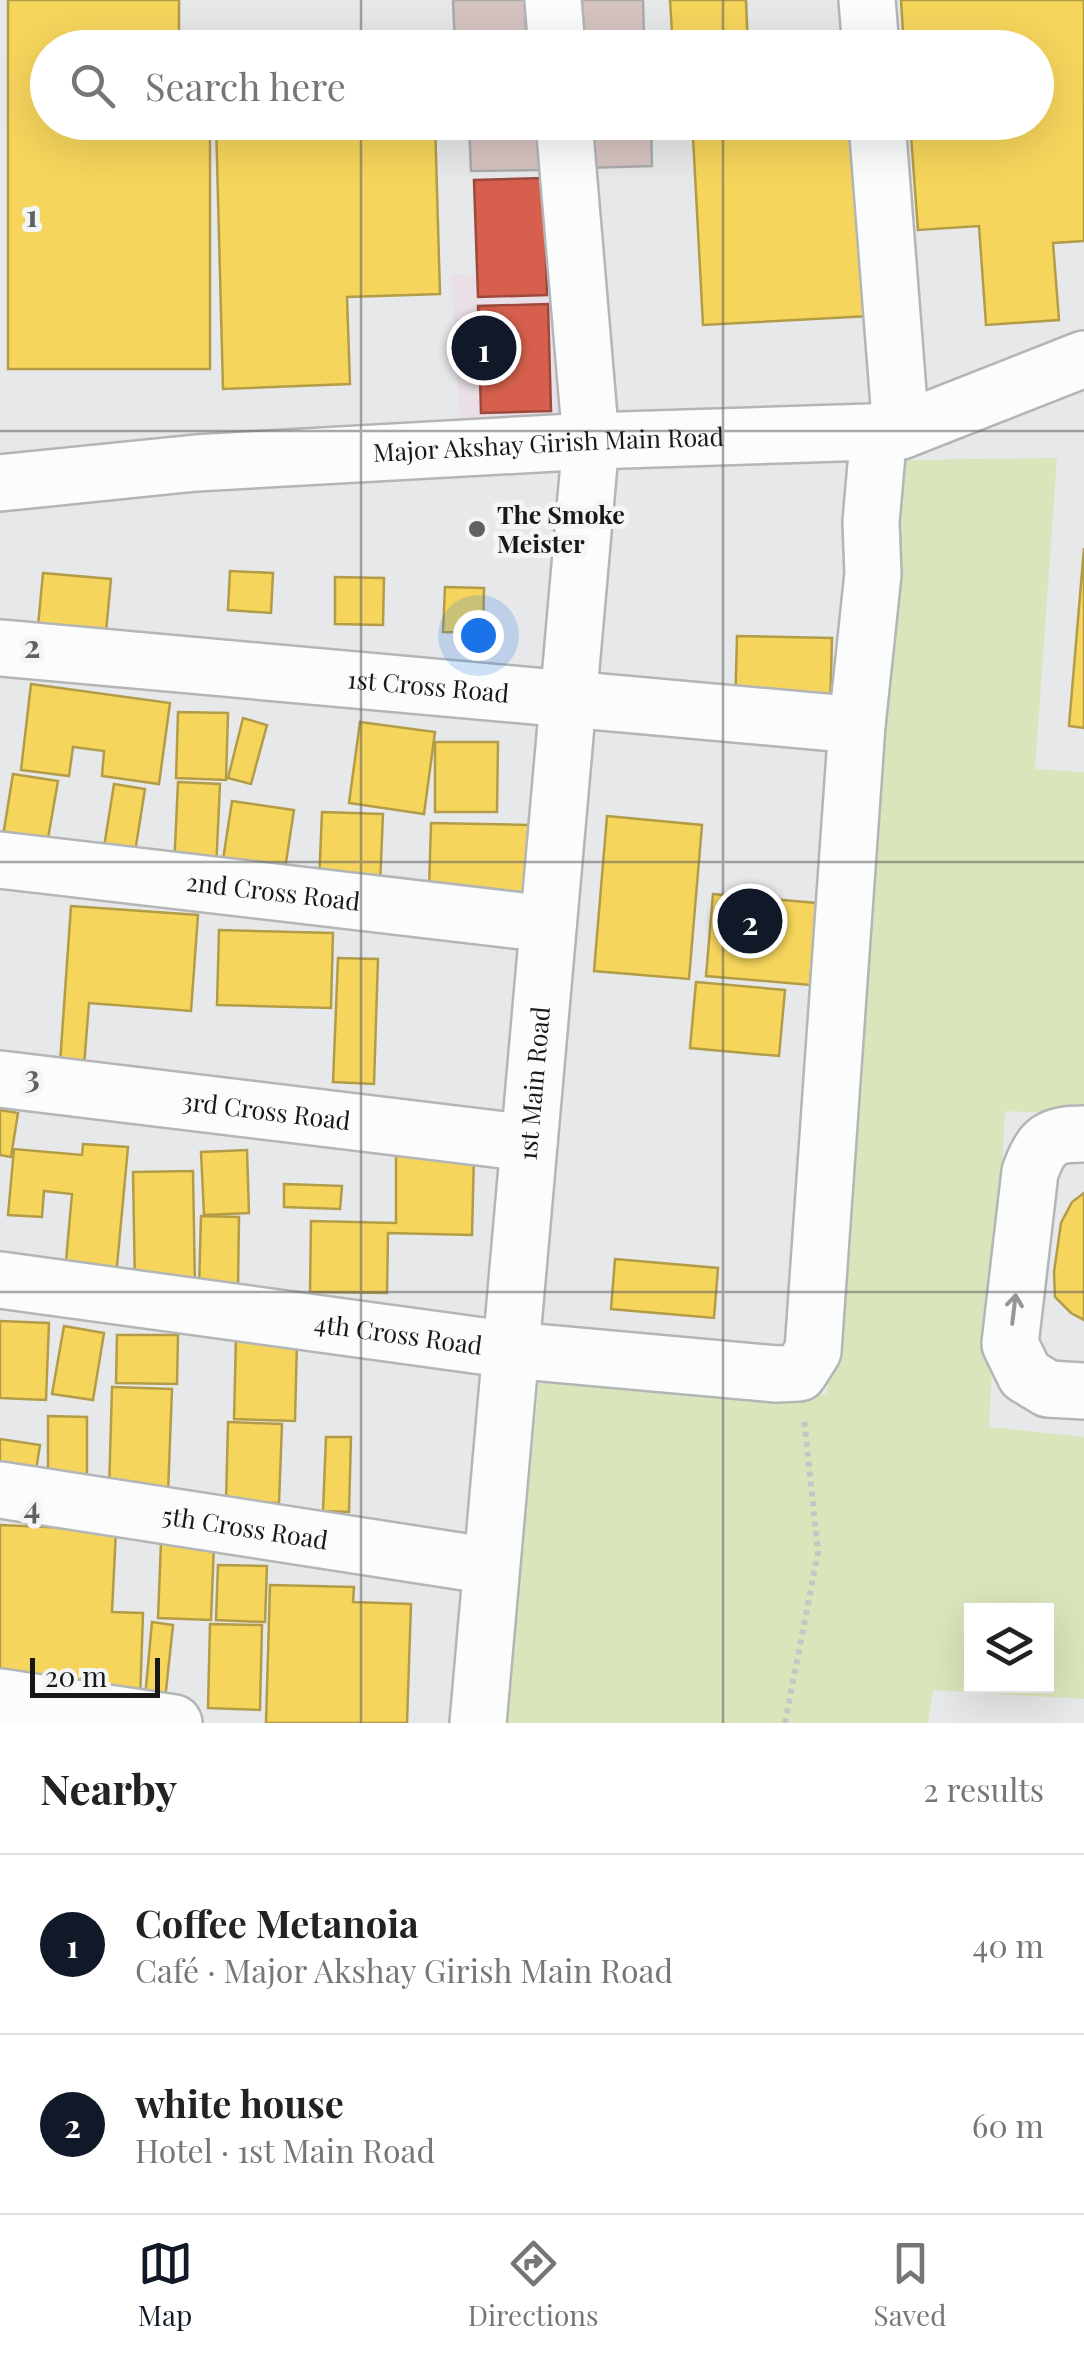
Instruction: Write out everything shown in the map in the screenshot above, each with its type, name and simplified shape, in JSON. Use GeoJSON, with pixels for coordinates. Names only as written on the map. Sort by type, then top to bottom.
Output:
{"type":"FeatureCollection","features":[{"type":"Feature","properties":{"kind":"street"},"geometry":{"type":"LineString","coordinates":[[553,0],[556,30]]}},
{"type":"Feature","properties":{"kind":"street"},"geometry":{"type":"LineString","coordinates":[[867,0],[870,30]]}},
{"type":"Feature","properties":{"kind":"street","name":"1st Main Road"},"geometry":{"type":"LineString","coordinates":[[478,1723],[592,442],[566,140]]}},
{"type":"Feature","properties":{"kind":"street"},"geometry":{"type":"LineString","coordinates":[[799,1373],[813,1351],[857,725],[873,574],[872,522],[890,431],[878,140]]}},
{"type":"Feature","properties":{"kind":"street","name":"Major Akshay Girish Main Road"},"geometry":{"type":"LineString","coordinates":[[0,483],[196,446],[592,442],[890,431],[1084,359]]}},
{"type":"Feature","properties":{"kind":"street","name":"1st Cross Road"},"geometry":{"type":"LineString","coordinates":[[0,648],[857,725]]}},
{"type":"Feature","properties":{"kind":"street","name":"2nd Cross Road"},"geometry":{"type":"LineString","coordinates":[[0,860],[548,924]]}},
{"type":"Feature","properties":{"kind":"street","name":"3rd Cross Road"},"geometry":{"type":"LineString","coordinates":[[0,1078],[529,1143]]}},
{"type":"Feature","properties":{"kind":"street"},"geometry":{"type":"LineString","coordinates":[[1084,1134],[1050,1138],[1039,1149],[1030,1172],[1010,1344],[1025,1375],[1048,1389],[1084,1391]]}},
{"type":"Feature","properties":{"kind":"street","name":"4th Cross Road"},"geometry":{"type":"LineString","coordinates":[[0,1280],[510,1350],[799,1373]]}},
{"type":"Feature","properties":{"kind":"street","name":"5th Cross Road"},"geometry":{"type":"LineString","coordinates":[[0,1490],[492,1566]]}},
{"type":"Feature","properties":{"kind":"street"},"geometry":{"type":"LineString","coordinates":[[0,1698],[174,1723]]}},
{"type":"Feature","properties":{"kind":"path"},"geometry":{"type":"LineString","coordinates":[[784,1723],[818,1552],[799,1373]]}},
{"type":"Feature","properties":{"kind":"shaded area"},"geometry":{"type":"Polygon","coordinates":[[[451,274],[554,277],[562,413],[460,420],[451,274]]]}},
{"type":"Feature","properties":{"kind":"green space"},"geometry":{"type":"Polygon","coordinates":[[[1057,458],[1035,769],[1084,772],[1084,1115],[1005,1111],[989,1427],[1084,1437],[1084,1699],[983,1693],[1054,1693],[1054,1603],[964,1603],[964,1692],[933,1690],[928,1723],[506,1723],[540,1371],[827,1395],[905,460],[1057,458]]]}},
{"type":"Feature","properties":{"kind":"building: Homes"},"geometry":{"type":"Polygon","coordinates":[[[8,0],[179,0],[179,30],[30,30],[30,140],[210,140],[210,369],[8,369],[8,0]]]}},
{"type":"Feature","properties":{"kind":"building: Homes"},"geometry":{"type":"Polygon","coordinates":[[[670,0],[746,0],[747,30],[672,30],[670,0]]]}},
{"type":"Feature","properties":{"kind":"building: Homes"},"geometry":{"type":"Polygon","coordinates":[[[901,0],[1084,0],[1084,241],[1053,243],[1059,320],[986,325],[979,226],[918,230],[911,140],[1054,140],[1054,30],[903,30],[901,0]]]}},
{"type":"Feature","properties":{"kind":"building: Homes"},"geometry":{"type":"Polygon","coordinates":[[[216,140],[436,140],[440,294],[347,297],[350,384],[223,389],[216,140]]]}},
{"type":"Feature","properties":{"kind":"building: Homes"},"geometry":{"type":"Polygon","coordinates":[[[693,140],[860,140],[870,316],[703,325],[693,140]]]}},
{"type":"Feature","properties":{"kind":"building: Homes"},"geometry":{"type":"Polygon","coordinates":[[[1084,548],[1084,728],[1069,726],[1084,548]]]}},
{"type":"Feature","properties":{"kind":"building: Homes"},"geometry":{"type":"Polygon","coordinates":[[[230,571],[273,573],[271,613],[228,610],[230,571]]]}},
{"type":"Feature","properties":{"kind":"building: Homes"},"geometry":{"type":"Polygon","coordinates":[[[43,573],[111,579],[104,653],[36,647],[43,573]]]}},
{"type":"Feature","properties":{"kind":"building: Homes"},"geometry":{"type":"Polygon","coordinates":[[[335,577],[384,578],[383,625],[335,624],[335,577]]]}},
{"type":"Feature","properties":{"kind":"building: Homes"},"geometry":{"type":"Polygon","coordinates":[[[445,587],[484,588],[483,633],[443,632],[445,587]]]}},
{"type":"Feature","properties":{"kind":"building: Homes"},"geometry":{"type":"Polygon","coordinates":[[[737,636],[832,638],[830,712],[735,710],[737,636]]]}},
{"type":"Feature","properties":{"kind":"building: Homes"},"geometry":{"type":"Polygon","coordinates":[[[31,684],[170,703],[159,784],[102,776],[104,751],[73,747],[69,776],[21,770],[31,684]]]}},
{"type":"Feature","properties":{"kind":"building: Homes"},"geometry":{"type":"Polygon","coordinates":[[[178,712],[228,713],[226,780],[176,778],[178,712]]]}},
{"type":"Feature","properties":{"kind":"building: Homes"},"geometry":{"type":"Polygon","coordinates":[[[243,718],[267,725],[251,784],[228,778],[243,718]]]}},
{"type":"Feature","properties":{"kind":"building: Homes"},"geometry":{"type":"Polygon","coordinates":[[[360,722],[435,732],[424,814],[349,803],[360,722]]]}},
{"type":"Feature","properties":{"kind":"building: Homes"},"geometry":{"type":"Polygon","coordinates":[[[435,742],[498,742],[497,812],[435,812],[435,742]]]}},
{"type":"Feature","properties":{"kind":"building: Homes"},"geometry":{"type":"Polygon","coordinates":[[[13,774],[58,781],[47,844],[3,836],[13,774]]]}},
{"type":"Feature","properties":{"kind":"building: Homes"},"geometry":{"type":"Polygon","coordinates":[[[178,782],[220,784],[216,870],[174,868],[178,782]]]}},
{"type":"Feature","properties":{"kind":"building: Homes"},"geometry":{"type":"Polygon","coordinates":[[[114,784],[145,789],[132,871],[101,866],[114,784]]]}},
{"type":"Feature","properties":{"kind":"building: Homes"},"geometry":{"type":"Polygon","coordinates":[[[232,801],[294,810],[283,882],[221,873],[232,801]]]}},
{"type":"Feature","properties":{"kind":"building: Homes"},"geometry":{"type":"Polygon","coordinates":[[[322,812],[383,814],[380,886],[319,883],[322,812]]]}},
{"type":"Feature","properties":{"kind":"building: Homes"},"geometry":{"type":"Polygon","coordinates":[[[607,816],[702,825],[689,979],[594,971],[607,816]]]}},
{"type":"Feature","properties":{"kind":"building: Homes"},"geometry":{"type":"Polygon","coordinates":[[[431,823],[530,825],[528,893],[429,891],[431,823]]]}},
{"type":"Feature","properties":{"kind":"building: Homes"},"geometry":{"type":"Polygon","coordinates":[[[713,894],[817,903],[810,985],[706,976],[713,894]]]}},
{"type":"Feature","properties":{"kind":"building: Homes"},"geometry":{"type":"Polygon","coordinates":[[[71,906],[198,915],[191,1011],[89,1003],[84,1066],[60,1063],[71,906]]]}},
{"type":"Feature","properties":{"kind":"building: Homes"},"geometry":{"type":"Polygon","coordinates":[[[219,930],[333,933],[331,1008],[217,1005],[219,930]]]}},
{"type":"Feature","properties":{"kind":"building: Homes"},"geometry":{"type":"Polygon","coordinates":[[[338,958],[378,959],[374,1084],[333,1082],[338,958]]]}},
{"type":"Feature","properties":{"kind":"building: Homes"},"geometry":{"type":"Polygon","coordinates":[[[696,982],[785,990],[779,1056],[690,1048],[696,982]]]}},
{"type":"Feature","properties":{"kind":"building: Homes"},"geometry":{"type":"Polygon","coordinates":[[[0,1110],[18,1113],[11,1157],[0,1155],[0,1110]]]}},
{"type":"Feature","properties":{"kind":"building: Homes"},"geometry":{"type":"Polygon","coordinates":[[[83,1144],[128,1147],[116,1277],[65,1272],[72,1194],[44,1191],[42,1217],[8,1215],[14,1149],[82,1155],[83,1144]]]}},
{"type":"Feature","properties":{"kind":"building: Homes"},"geometry":{"type":"Polygon","coordinates":[[[247,1150],[249,1213],[204,1215],[201,1152],[247,1150]]]}},
{"type":"Feature","properties":{"kind":"building: Homes"},"geometry":{"type":"Polygon","coordinates":[[[396,1153],[474,1154],[472,1235],[388,1233],[387,1293],[310,1292],[311,1221],[396,1223],[396,1153]]]}},
{"type":"Feature","properties":{"kind":"building: Homes"},"geometry":{"type":"Polygon","coordinates":[[[193,1171],[195,1288],[135,1288],[133,1172],[193,1171]]]}},
{"type":"Feature","properties":{"kind":"building: Homes"},"geometry":{"type":"Polygon","coordinates":[[[284,1184],[342,1186],[340,1209],[284,1207],[284,1184]]]}},
{"type":"Feature","properties":{"kind":"building: Homes"},"geometry":{"type":"Polygon","coordinates":[[[1084,1193],[1084,1320],[1055,1297],[1054,1272],[1061,1223],[1072,1202],[1084,1193]]]}},
{"type":"Feature","properties":{"kind":"building: Homes"},"geometry":{"type":"Polygon","coordinates":[[[201,1216],[239,1217],[238,1290],[199,1289],[201,1216]]]}},
{"type":"Feature","properties":{"kind":"building: Homes"},"geometry":{"type":"Polygon","coordinates":[[[615,1259],[718,1268],[714,1318],[611,1309],[615,1259]]]}},
{"type":"Feature","properties":{"kind":"building: Homes"},"geometry":{"type":"Polygon","coordinates":[[[0,1321],[49,1323],[46,1400],[0,1398],[0,1321]]]}},
{"type":"Feature","properties":{"kind":"building: Homes"},"geometry":{"type":"Polygon","coordinates":[[[64,1326],[104,1333],[93,1400],[52,1394],[64,1326]]]}},
{"type":"Feature","properties":{"kind":"building: Homes"},"geometry":{"type":"Polygon","coordinates":[[[117,1335],[178,1335],[177,1384],[116,1383],[117,1335]]]}},
{"type":"Feature","properties":{"kind":"building: Homes"},"geometry":{"type":"Polygon","coordinates":[[[236,1337],[297,1340],[295,1421],[234,1419],[236,1337]]]}},
{"type":"Feature","properties":{"kind":"building: Homes"},"geometry":{"type":"Polygon","coordinates":[[[112,1387],[172,1389],[168,1494],[109,1492],[112,1387]]]}},
{"type":"Feature","properties":{"kind":"building: Homes"},"geometry":{"type":"Polygon","coordinates":[[[48,1416],[87,1417],[87,1479],[48,1479],[48,1416]]]}},
{"type":"Feature","properties":{"kind":"building: Homes"},"geometry":{"type":"Polygon","coordinates":[[[228,1422],[282,1424],[279,1503],[226,1502],[228,1422]]]}},
{"type":"Feature","properties":{"kind":"building: Homes"},"geometry":{"type":"Polygon","coordinates":[[[326,1437],[351,1437],[349,1512],[323,1511],[326,1437]]]}},
{"type":"Feature","properties":{"kind":"building: Homes"},"geometry":{"type":"Polygon","coordinates":[[[0,1439],[40,1445],[34,1483],[0,1477],[0,1439]]]}},
{"type":"Feature","properties":{"kind":"building: Homes"},"geometry":{"type":"Polygon","coordinates":[[[0,1525],[116,1530],[112,1612],[143,1613],[140,1700],[0,1693],[0,1525]]]}},
{"type":"Feature","properties":{"kind":"building: Homes"},"geometry":{"type":"Polygon","coordinates":[[[161,1542],[214,1544],[211,1620],[158,1618],[161,1542]]]}},
{"type":"Feature","properties":{"kind":"building: Homes"},"geometry":{"type":"Polygon","coordinates":[[[218,1565],[267,1566],[265,1622],[216,1620],[218,1565]]]}},
{"type":"Feature","properties":{"kind":"building: Homes"},"geometry":{"type":"Polygon","coordinates":[[[270,1585],[354,1587],[353,1602],[411,1604],[407,1723],[266,1723],[270,1585]]]}},
{"type":"Feature","properties":{"kind":"building: Homes"},"geometry":{"type":"Polygon","coordinates":[[[152,1622],[173,1625],[165,1700],[145,1698],[152,1622]]]}},
{"type":"Feature","properties":{"kind":"building: Homes"},"geometry":{"type":"Polygon","coordinates":[[[210,1624],[262,1625],[260,1710],[208,1708],[210,1624]]]}},
{"type":"Feature","properties":{"kind":"building: Shops"},"geometry":{"type":"Polygon","coordinates":[[[544,178],[547,295],[478,297],[474,180],[544,178]]]}},
{"type":"Feature","properties":{"kind":"building: Shops"},"geometry":{"type":"Polygon","coordinates":[[[548,304],[551,411],[481,413],[478,306],[548,304]]]}},
{"type":"Feature","properties":{"kind":"building: Other"},"geometry":{"type":"Polygon","coordinates":[[[453,0],[525,0],[526,30],[454,30],[453,0]]]}},
{"type":"Feature","properties":{"kind":"building: Other"},"geometry":{"type":"Polygon","coordinates":[[[572,0],[643,0],[644,30],[573,30],[572,0]]]}},
{"type":"Feature","properties":{"kind":"building: Other"},"geometry":{"type":"Polygon","coordinates":[[[470,140],[539,140],[540,170],[471,171],[470,140]]]}},
{"type":"Feature","properties":{"kind":"building: Other"},"geometry":{"type":"Polygon","coordinates":[[[585,140],[651,140],[652,166],[586,168],[585,140]]]}},
{"type":"Feature","properties":{"kind":"place","name":"Coffee Metanoia"},"geometry":{"type":"Point","coordinates":[484,348]}},
{"type":"Feature","properties":{"kind":"place","name":"The Smoke Meister"},"geometry":{"type":"Point","coordinates":[477,529]}},
{"type":"Feature","properties":{"kind":"place","name":"white house"},"geometry":{"type":"Point","coordinates":[750,921]}}]}
